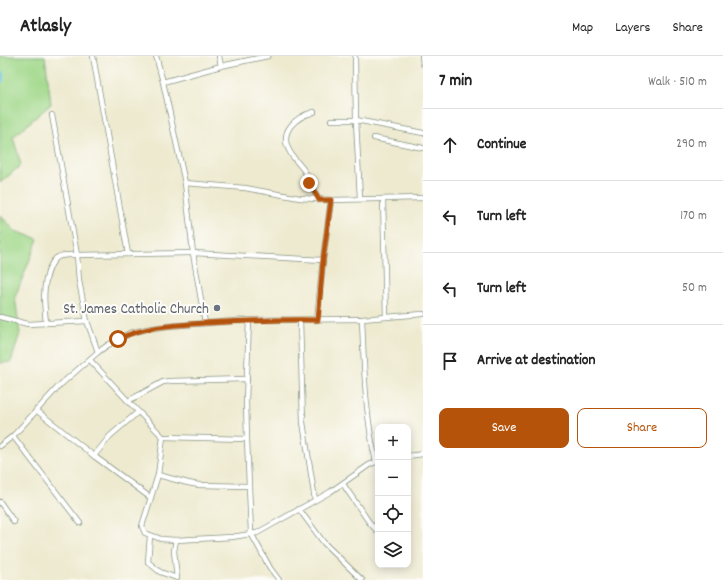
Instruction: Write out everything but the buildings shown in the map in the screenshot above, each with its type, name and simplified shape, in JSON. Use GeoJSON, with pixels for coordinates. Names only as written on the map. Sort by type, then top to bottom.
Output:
{"type":"FeatureCollection","features":[{"type":"Feature","properties":{"kind":"street"},"geometry":{"type":"LineString","coordinates":[[93,56],[128,254]]}},
{"type":"Feature","properties":{"kind":"street"},"geometry":{"type":"LineString","coordinates":[[156,56],[164,82],[185,183],[194,253],[206,323]]}},
{"type":"Feature","properties":{"kind":"street"},"geometry":{"type":"LineString","coordinates":[[219,56],[221,66]]}},
{"type":"Feature","properties":{"kind":"street"},"geometry":{"type":"LineString","coordinates":[[164,82],[221,66],[268,56]]}},
{"type":"Feature","properties":{"kind":"street"},"geometry":{"type":"LineString","coordinates":[[355,56],[356,120],[360,199]]}},
{"type":"Feature","properties":{"kind":"street"},"geometry":{"type":"LineString","coordinates":[[422,56],[423,64]]}},
{"type":"Feature","properties":{"kind":"street"},"geometry":{"type":"LineString","coordinates":[[314,112],[304,115],[295,121],[286,134],[286,143],[290,152],[305,172],[309,183],[319,200]]}},
{"type":"Feature","properties":{"kind":"street"},"geometry":{"type":"LineString","coordinates":[[52,115],[76,255],[79,281],[87,321],[98,352]]}},
{"type":"Feature","properties":{"kind":"street"},"geometry":{"type":"LineString","coordinates":[[331,120],[356,120],[423,133]]}},
{"type":"Feature","properties":{"kind":"street"},"geometry":{"type":"LineString","coordinates":[[374,138],[423,148]]}},
{"type":"Feature","properties":{"kind":"street"},"geometry":{"type":"LineString","coordinates":[[185,183],[245,188],[319,200],[423,198]]}},
{"type":"Feature","properties":{"kind":"street"},"geometry":{"type":"LineString","coordinates":[[383,199],[386,317]]}},
{"type":"Feature","properties":{"kind":"street"},"geometry":{"type":"LineString","coordinates":[[318,320],[323,260],[331,200]]}},
{"type":"Feature","properties":{"kind":"street"},"geometry":{"type":"LineString","coordinates":[[46,323],[43,301],[44,286],[53,262],[57,258],[64,255],[194,253],[323,260]]}},
{"type":"Feature","properties":{"kind":"street"},"geometry":{"type":"LineString","coordinates":[[0,446],[13,436],[60,385],[98,352],[124,336],[146,328],[249,320],[362,319],[423,314]]}},
{"type":"Feature","properties":{"kind":"street"},"geometry":{"type":"LineString","coordinates":[[0,317],[28,324],[87,321]]}},
{"type":"Feature","properties":{"kind":"street"},"geometry":{"type":"LineString","coordinates":[[362,319],[370,435],[376,460]]}},
{"type":"Feature","properties":{"kind":"street"},"geometry":{"type":"LineString","coordinates":[[249,320],[246,401],[251,533],[270,568],[279,580]]}},
{"type":"Feature","properties":{"kind":"street"},"geometry":{"type":"LineString","coordinates":[[300,320],[303,422],[315,500]]}},
{"type":"Feature","properties":{"kind":"street"},"geometry":{"type":"LineString","coordinates":[[90,360],[138,412],[164,437],[248,439]]}},
{"type":"Feature","properties":{"kind":"street"},"geometry":{"type":"LineString","coordinates":[[128,401],[163,382],[247,379]]}},
{"type":"Feature","properties":{"kind":"street"},"geometry":{"type":"LineString","coordinates":[[36,410],[150,498]]}},
{"type":"Feature","properties":{"kind":"street"},"geometry":{"type":"LineString","coordinates":[[94,456],[110,436],[138,412]]}},
{"type":"Feature","properties":{"kind":"street"},"geometry":{"type":"LineString","coordinates":[[13,436],[80,523]]}},
{"type":"Feature","properties":{"kind":"street"},"geometry":{"type":"LineString","coordinates":[[164,437],[158,475],[142,526],[145,533],[161,539],[176,540],[232,537],[259,532],[343,484],[375,463]]}},
{"type":"Feature","properties":{"kind":"street"},"geometry":{"type":"LineString","coordinates":[[411,456],[423,454]]}},
{"type":"Feature","properties":{"kind":"street"},"geometry":{"type":"LineString","coordinates":[[158,475],[199,485],[249,486]]}},
{"type":"Feature","properties":{"kind":"street"},"geometry":{"type":"LineString","coordinates":[[343,484],[375,529]]}},
{"type":"Feature","properties":{"kind":"street"},"geometry":{"type":"LineString","coordinates":[[0,502],[14,522]]}},
{"type":"Feature","properties":{"kind":"street"},"geometry":{"type":"LineString","coordinates":[[299,509],[324,543],[362,580]]}},
{"type":"Feature","properties":{"kind":"street"},"geometry":{"type":"LineString","coordinates":[[150,536],[148,562],[160,572],[177,578],[174,551],[176,540]]}},
{"type":"Feature","properties":{"kind":"green space"},"geometry":{"type":"Polygon","coordinates":[[[0,56],[45,56],[51,104],[13,137],[21,165],[0,183],[0,56]]]}},
{"type":"Feature","properties":{"kind":"green space"},"geometry":{"type":"Polygon","coordinates":[[[0,215],[15,231],[38,239],[15,297],[20,333],[11,362],[0,363],[0,215]]]}},
{"type":"Feature","properties":{"kind":"place","name":"St. James Catholic Church"},"geometry":{"type":"Point","coordinates":[217,308]}},
{"type":"Feature","properties":{"kind":"route"},"geometry":{"type":"LineString","coordinates":[[118,339],[146,328],[249,320],[318,320],[323,260],[331,200],[319,200],[309,183]]}}]}
